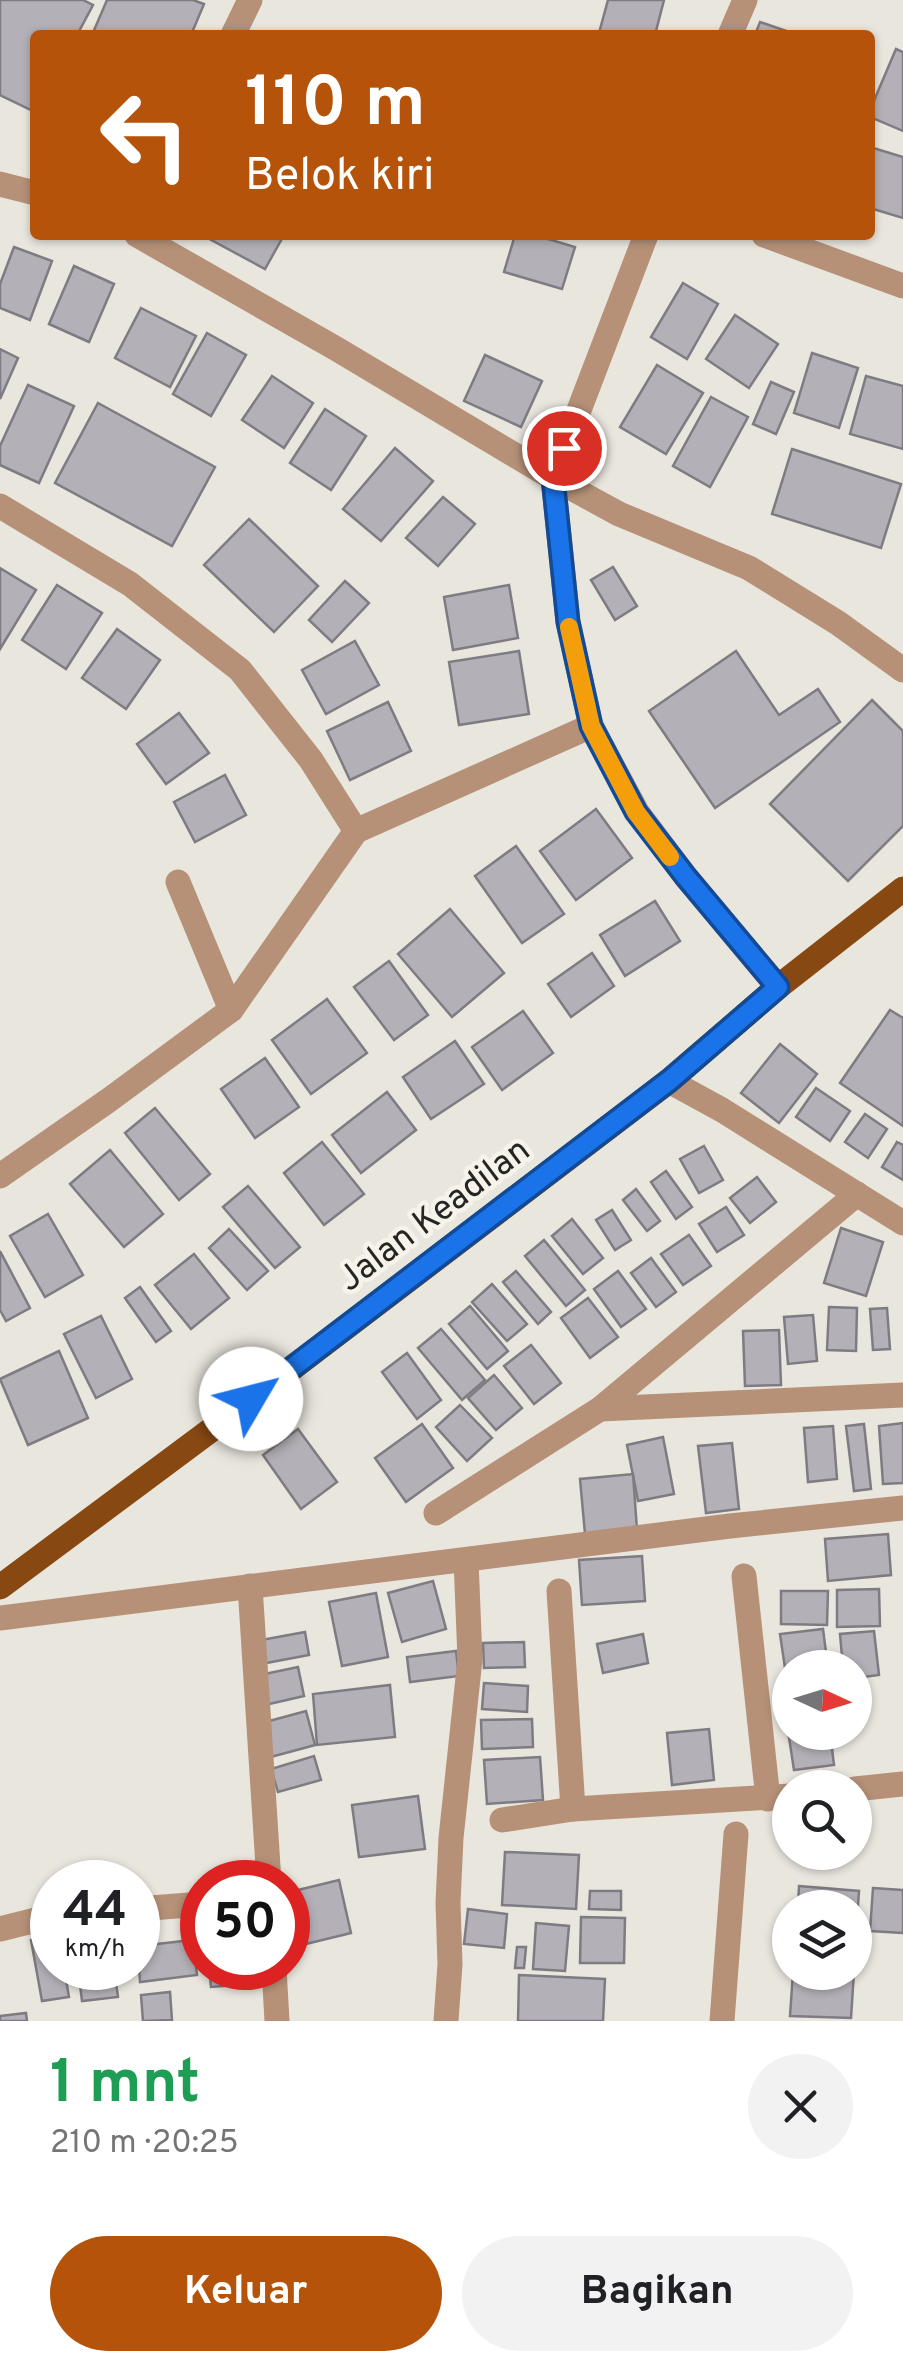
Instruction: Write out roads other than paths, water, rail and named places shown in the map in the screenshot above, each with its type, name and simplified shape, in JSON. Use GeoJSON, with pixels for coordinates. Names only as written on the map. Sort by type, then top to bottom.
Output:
{"type":"FeatureCollection","features":[{"type":"Feature","properties":{"kind":"main road","name":"Jalan Keadilan"},"geometry":{"type":"LineString","coordinates":[[0,1587],[670,1080],[778,987],[903,889]]}},
{"type":"Feature","properties":{"kind":"street"},"geometry":{"type":"LineString","coordinates":[[235,30],[250,0]]}},
{"type":"Feature","properties":{"kind":"street"},"geometry":{"type":"LineString","coordinates":[[732,30],[745,0]]}},
{"type":"Feature","properties":{"kind":"street"},"geometry":{"type":"LineString","coordinates":[[0,184],[30,192]]}},
{"type":"Feature","properties":{"kind":"street"},"geometry":{"type":"LineString","coordinates":[[146,240],[619,514],[749,568],[903,670]]}},
{"type":"Feature","properties":{"kind":"street"},"geometry":{"type":"LineString","coordinates":[[644,240],[553,478],[568,622],[591,726],[636,812],[778,987]]}},
{"type":"Feature","properties":{"kind":"street"},"geometry":{"type":"LineString","coordinates":[[778,240],[903,286]]}},
{"type":"Feature","properties":{"kind":"street"},"geometry":{"type":"LineString","coordinates":[[0,506],[130,584],[240,670],[311,760],[356,831]]}},
{"type":"Feature","properties":{"kind":"street"},"geometry":{"type":"LineString","coordinates":[[0,1176],[231,1010],[356,831],[591,726]]}},
{"type":"Feature","properties":{"kind":"street"},"geometry":{"type":"LineString","coordinates":[[178,882],[231,1010]]}},
{"type":"Feature","properties":{"kind":"street"},"geometry":{"type":"LineString","coordinates":[[670,1080],[903,1223]]}},
{"type":"Feature","properties":{"kind":"street"},"geometry":{"type":"LineString","coordinates":[[436,1514],[600,1409],[857,1194]]}},
{"type":"Feature","properties":{"kind":"street"},"geometry":{"type":"LineString","coordinates":[[600,1409],[903,1395]]}},
{"type":"Feature","properties":{"kind":"street"},"geometry":{"type":"LineString","coordinates":[[0,1618],[730,1526],[903,1508]]}},
{"type":"Feature","properties":{"kind":"street"},"geometry":{"type":"LineString","coordinates":[[446,2021],[451,1838],[470,1659],[466,1560]]}},
{"type":"Feature","properties":{"kind":"street"},"geometry":{"type":"LineString","coordinates":[[744,1576],[775,1770]]}},
{"type":"Feature","properties":{"kind":"street"},"geometry":{"type":"LineString","coordinates":[[250,1586],[268,1860]]}},
{"type":"Feature","properties":{"kind":"street"},"geometry":{"type":"LineString","coordinates":[[559,1590],[574,1809]]}},
{"type":"Feature","properties":{"kind":"street"},"geometry":{"type":"LineString","coordinates":[[872,1787],[903,1784]]}},
{"type":"Feature","properties":{"kind":"street"},"geometry":{"type":"LineString","coordinates":[[502,1820],[574,1809],[772,1797]]}},
{"type":"Feature","properties":{"kind":"street"},"geometry":{"type":"LineString","coordinates":[[722,2021],[736,1834]]}},
{"type":"Feature","properties":{"kind":"street"},"geometry":{"type":"LineString","coordinates":[[0,1929],[30,1922]]}},
{"type":"Feature","properties":{"kind":"street"},"geometry":{"type":"LineString","coordinates":[[275,1990],[277,2021]]}}]}
